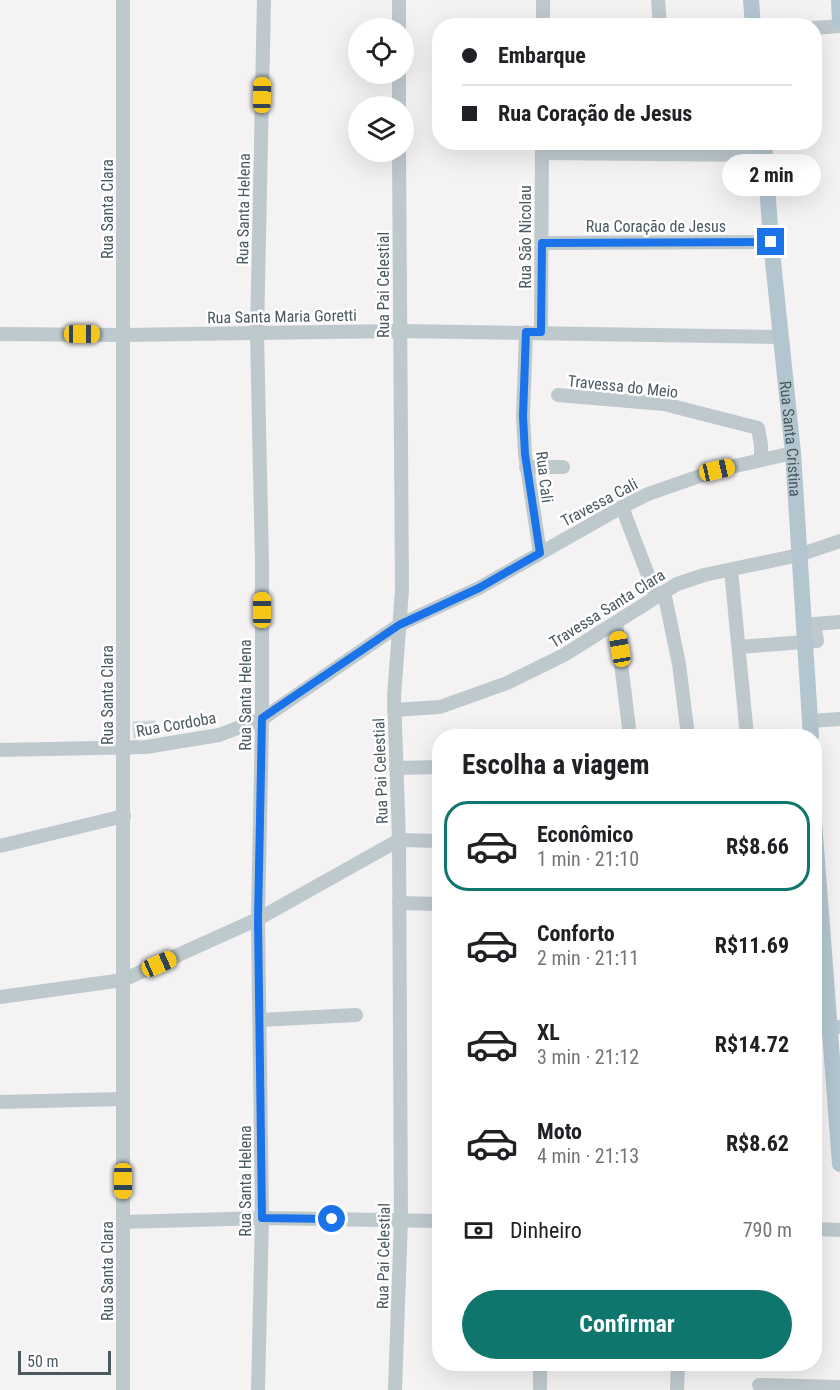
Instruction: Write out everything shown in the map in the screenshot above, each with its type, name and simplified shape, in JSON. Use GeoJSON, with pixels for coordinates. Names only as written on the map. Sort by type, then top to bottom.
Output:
{"type":"FeatureCollection","features":[{"type":"Feature","properties":{"kind":"main road"},"geometry":{"type":"LineString","coordinates":[[751,0],[752,18]]}},
{"type":"Feature","properties":{"kind":"main road"},"geometry":{"type":"LineString","coordinates":[[839,0],[840,21]]}},
{"type":"Feature","properties":{"kind":"main road","name":"Rua Santa Cristina"},"geometry":{"type":"LineString","coordinates":[[765,150],[771,242],[793,453],[811,729]]}},
{"type":"Feature","properties":{"kind":"main road"},"geometry":{"type":"LineString","coordinates":[[822,943],[840,1164]]}},
{"type":"Feature","properties":{"kind":"street","name":"Rua Santa Clara"},"geometry":{"type":"LineString","coordinates":[[123,0],[123,1390]]}},
{"type":"Feature","properties":{"kind":"street","name":"Rua Santa Helena"},"geometry":{"type":"LineString","coordinates":[[258,1390],[262,1218],[258,919],[262,563],[257,333],[264,0]]}},
{"type":"Feature","properties":{"kind":"street"},"geometry":{"type":"LineString","coordinates":[[399,0],[399,18]]}},
{"type":"Feature","properties":{"kind":"street"},"geometry":{"type":"LineString","coordinates":[[543,0],[543,18]]}},
{"type":"Feature","properties":{"kind":"street"},"geometry":{"type":"LineString","coordinates":[[658,0],[659,18]]}},
{"type":"Feature","properties":{"kind":"street"},"geometry":{"type":"LineString","coordinates":[[822,27],[840,26]]}},
{"type":"Feature","properties":{"kind":"street","name":"Rua São Nicolau"},"geometry":{"type":"LineString","coordinates":[[541,332],[542,150]]}},
{"type":"Feature","properties":{"kind":"street","name":"Rua Pai Celestial"},"geometry":{"type":"LineString","coordinates":[[395,1390],[401,1220],[399,840],[394,710],[402,590],[399,162]]}},
{"type":"Feature","properties":{"kind":"street","name":"Rua Coração de Jesus"},"geometry":{"type":"LineString","coordinates":[[542,243],[771,242]]}},
{"type":"Feature","properties":{"kind":"street","name":"Rua Santa Maria Goretti"},"geometry":{"type":"LineString","coordinates":[[0,334],[123,335],[400,331],[780,337]]}},
{"type":"Feature","properties":{"kind":"street","name":"Rua Cali"},"geometry":{"type":"LineString","coordinates":[[526,332],[523,416],[526,467],[540,553]]}},
{"type":"Feature","properties":{"kind":"street","name":"Travessa do Meio"},"geometry":{"type":"LineString","coordinates":[[558,395],[664,404],[758,428],[761,460]]}},
{"type":"Feature","properties":{"kind":"street","name":"Travessa Cali"},"geometry":{"type":"LineString","coordinates":[[399,625],[479,588],[648,494],[717,470],[793,453]]}},
{"type":"Feature","properties":{"kind":"street"},"geometry":{"type":"LineString","coordinates":[[526,467],[563,467]]}},
{"type":"Feature","properties":{"kind":"street"},"geometry":{"type":"LineString","coordinates":[[622,507],[660,594],[679,664],[688,729]]}},
{"type":"Feature","properties":{"kind":"street","name":"Travessa Santa Clara"},"geometry":{"type":"LineString","coordinates":[[394,710],[440,707],[507,683],[564,655],[677,584],[704,575],[799,555],[840,541]]}},
{"type":"Feature","properties":{"kind":"street"},"geometry":{"type":"LineString","coordinates":[[731,570],[746,729]]}},
{"type":"Feature","properties":{"kind":"street"},"geometry":{"type":"LineString","coordinates":[[615,622],[629,729]]}},
{"type":"Feature","properties":{"kind":"street"},"geometry":{"type":"LineString","coordinates":[[739,647],[817,641],[814,624],[840,622]]}},
{"type":"Feature","properties":{"kind":"street","name":"Rua Cordoba"},"geometry":{"type":"LineString","coordinates":[[0,750],[123,749],[219,735],[262,718],[399,625]]}},
{"type":"Feature","properties":{"kind":"street"},"geometry":{"type":"LineString","coordinates":[[811,729],[840,719]]}},
{"type":"Feature","properties":{"kind":"street"},"geometry":{"type":"LineString","coordinates":[[396,768],[432,767]]}},
{"type":"Feature","properties":{"kind":"street"},"geometry":{"type":"LineString","coordinates":[[0,846],[123,816]]}},
{"type":"Feature","properties":{"kind":"street"},"geometry":{"type":"LineString","coordinates":[[0,997],[123,980],[258,919],[399,840],[432,841]]}},
{"type":"Feature","properties":{"kind":"street"},"geometry":{"type":"LineString","coordinates":[[399,903],[432,904]]}},
{"type":"Feature","properties":{"kind":"street"},"geometry":{"type":"LineString","coordinates":[[260,1020],[356,1015]]}},
{"type":"Feature","properties":{"kind":"street"},"geometry":{"type":"LineString","coordinates":[[0,1102],[123,1099]]}},
{"type":"Feature","properties":{"kind":"street"},"geometry":{"type":"LineString","coordinates":[[123,1222],[262,1218],[432,1221]]}},
{"type":"Feature","properties":{"kind":"street"},"geometry":{"type":"LineString","coordinates":[[822,1229],[840,1230]]}},
{"type":"Feature","properties":{"kind":"street"},"geometry":{"type":"LineString","coordinates":[[540,1371],[540,1390]]}},
{"type":"Feature","properties":{"kind":"street"},"geometry":{"type":"LineString","coordinates":[[677,1390],[678,1371]]}},
{"type":"Feature","properties":{"kind":"street"},"geometry":{"type":"LineString","coordinates":[[759,1385],[840,1387]]}},
{"type":"Feature","properties":{"kind":"building"},"geometry":{"type":"Polygon","coordinates":[[[155,721],[156,736],[134,738],[133,722],[155,721]]]}},
{"type":"Feature","properties":{"kind":"route"},"geometry":{"type":"LineString","coordinates":[[332,1219],[262,1218],[258,919],[262,718],[399,625],[423,616],[479,588],[540,553],[529,489],[523,416],[526,332],[541,332],[542,243],[771,242]]}}]}
